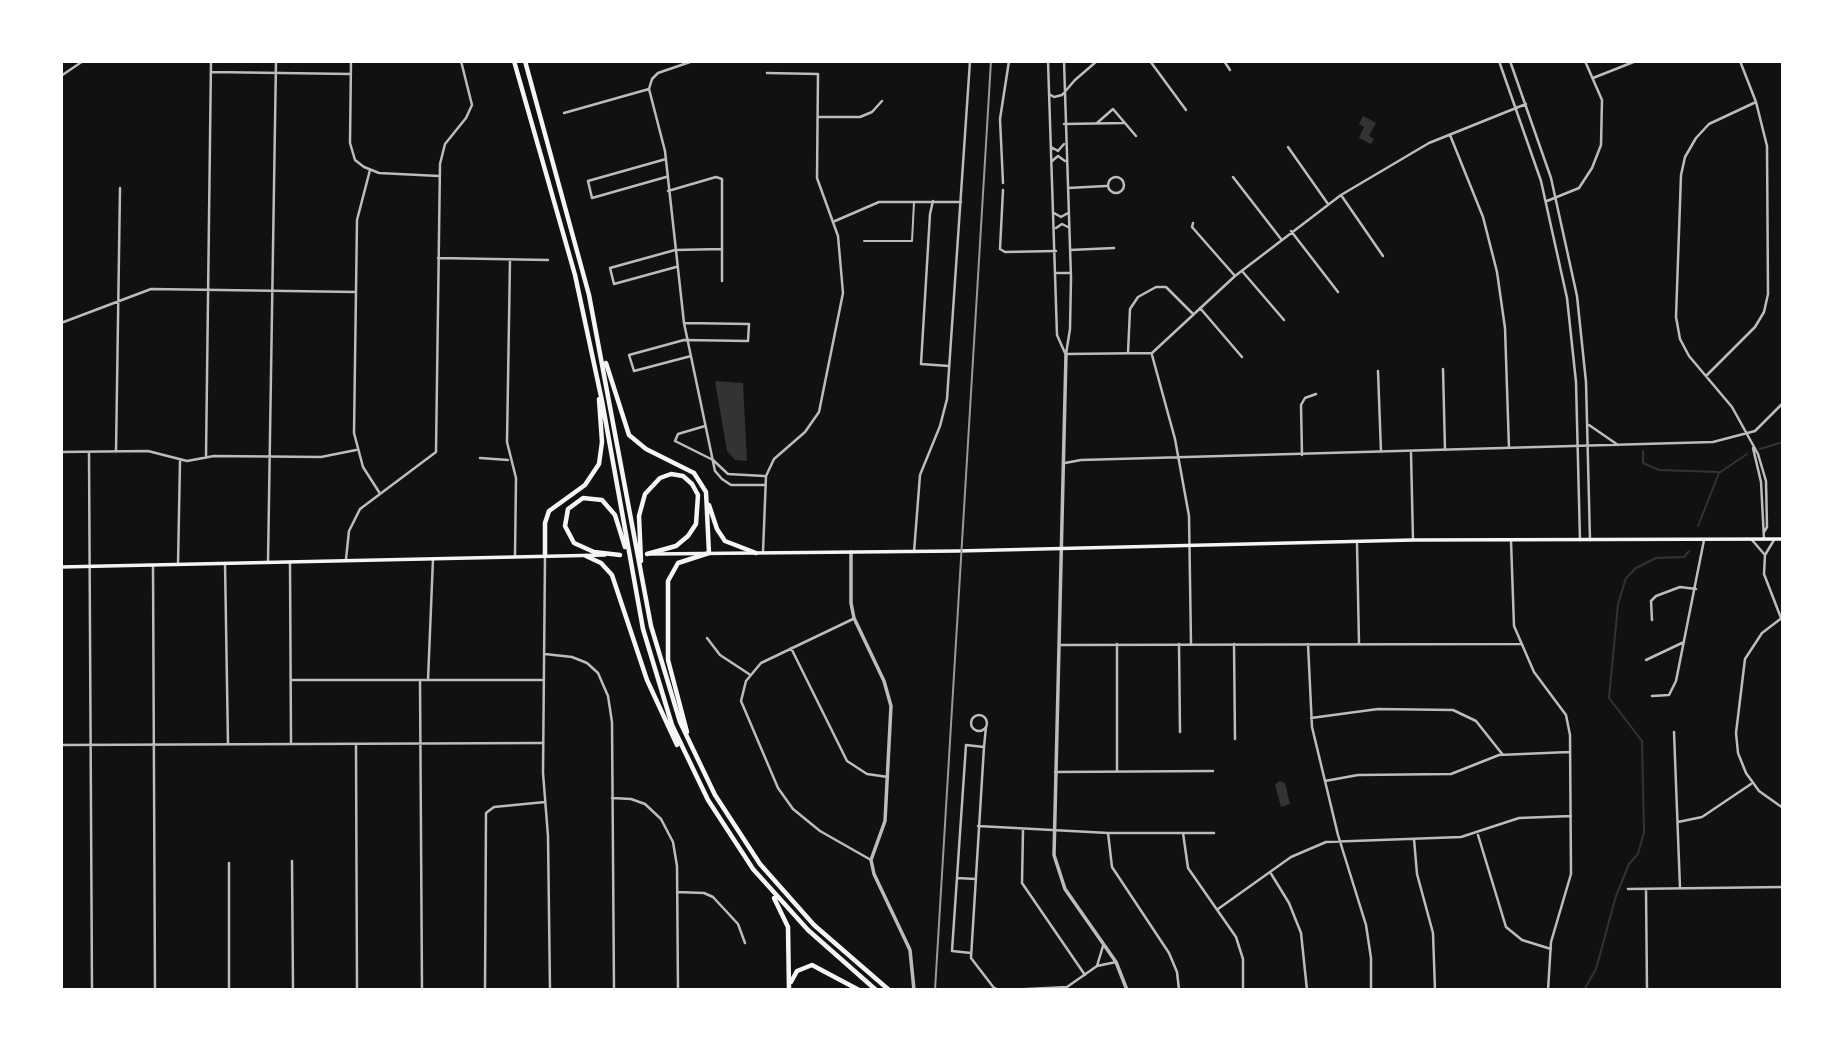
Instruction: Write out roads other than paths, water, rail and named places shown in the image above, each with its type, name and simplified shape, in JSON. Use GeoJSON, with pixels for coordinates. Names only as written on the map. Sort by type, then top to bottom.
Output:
{"type":"FeatureCollection","features":[{"type":"Feature","properties":{"kind":"highway"},"geometry":{"type":"LineString","coordinates":[[514,61],[559,211],[596,370],[635,588]]}},
{"type":"Feature","properties":{"kind":"highway"},"geometry":{"type":"LineString","coordinates":[[525,61],[568,209],[594,317],[629,435],[639,445],[694,473],[706,492],[720,535],[732,545],[756,553]]}},
{"type":"Feature","properties":{"kind":"highway"},"geometry":{"type":"LineString","coordinates":[[594,317],[643,586],[663,674],[696,760],[736,830],[773,880],[814,925],[889,990]]}},
{"type":"Feature","properties":{"kind":"highway"},"geometry":{"type":"LineString","coordinates":[[545,555],[545,523],[549,511],[585,485],[599,464],[603,433],[596,370]]}},
{"type":"Feature","properties":{"kind":"highway"},"geometry":{"type":"LineString","coordinates":[[643,586],[639,524],[642,502],[649,487],[660,478],[671,474],[682,477],[692,484],[698,495],[696,524],[688,537],[676,546],[647,554]]}},
{"type":"Feature","properties":{"kind":"highway"},"geometry":{"type":"LineString","coordinates":[[696,760],[668,660],[668,581],[678,563],[709,553],[706,492]]}},
{"type":"Feature","properties":{"kind":"highway"},"geometry":{"type":"LineString","coordinates":[[620,555],[594,552],[574,543],[566,533],[564,520],[572,505],[589,497],[602,500],[612,509],[621,528],[652,666],[689,764]]}},
{"type":"Feature","properties":{"kind":"highway"},"geometry":{"type":"LineString","coordinates":[[586,556],[606,566],[612,575],[647,680],[668,728],[718,818],[786,921],[789,990]]}},
{"type":"Feature","properties":{"kind":"highway"},"geometry":{"type":"LineString","coordinates":[[753,869],[808,930],[876,990]]}},
{"type":"Feature","properties":{"kind":"highway"},"geometry":{"type":"LineString","coordinates":[[789,990],[797,971],[812,965],[859,990]]}},
{"type":"Feature","properties":{"kind":"main road"},"geometry":{"type":"LineString","coordinates":[[61,567],[545,555],[1357,544],[1413,540],[1783,539]]}},
{"type":"Feature","properties":{"kind":"street"},"geometry":{"type":"LineString","coordinates":[[61,76],[83,61]]}},
{"type":"Feature","properties":{"kind":"street"},"geometry":{"type":"LineString","coordinates":[[206,457],[211,61]]}},
{"type":"Feature","properties":{"kind":"street"},"geometry":{"type":"LineString","coordinates":[[268,562],[275,61]]}},
{"type":"Feature","properties":{"kind":"street"},"geometry":{"type":"LineString","coordinates":[[351,61],[351,149],[359,164],[387,174],[439,176]]}},
{"type":"Feature","properties":{"kind":"street"},"geometry":{"type":"LineString","coordinates":[[346,559],[352,522],[360,509],[415,465],[434,456],[439,176],[445,144],[472,106],[461,61]]}},
{"type":"Feature","properties":{"kind":"street"},"geometry":{"type":"LineString","coordinates":[[693,61],[658,73],[649,89],[666,159],[684,323],[718,475],[726,482],[764,485]]}},
{"type":"Feature","properties":{"kind":"street"},"geometry":{"type":"LineString","coordinates":[[914,552],[918,485],[943,418],[949,366],[970,61]]}},
{"type":"Feature","properties":{"kind":"street"},"geometry":{"type":"LineString","coordinates":[[1003,183],[1000,119],[1009,61]]}},
{"type":"Feature","properties":{"kind":"street"},"geometry":{"type":"LineString","coordinates":[[1048,61],[1057,335],[1066,354]]}},
{"type":"Feature","properties":{"kind":"street"},"geometry":{"type":"LineString","coordinates":[[1064,61],[1071,273],[1070,329],[1066,354],[1054,855],[1061,881],[1116,962],[1127,990]]}},
{"type":"Feature","properties":{"kind":"street"},"geometry":{"type":"LineString","coordinates":[[1048,91],[1054,97],[1064,93],[1097,61]]}},
{"type":"Feature","properties":{"kind":"street"},"geometry":{"type":"LineString","coordinates":[[1150,61],[1186,110]]}},
{"type":"Feature","properties":{"kind":"street"},"geometry":{"type":"LineString","coordinates":[[1224,61],[1230,70]]}},
{"type":"Feature","properties":{"kind":"street"},"geometry":{"type":"LineString","coordinates":[[1499,61],[1547,201],[1570,319],[1578,446],[1580,540]]}},
{"type":"Feature","properties":{"kind":"street"},"geometry":{"type":"LineString","coordinates":[[1510,61],[1527,104],[1556,198],[1578,307],[1587,424],[1590,540]]}},
{"type":"Feature","properties":{"kind":"street"},"geometry":{"type":"LineString","coordinates":[[1547,201],[1579,188],[1598,157],[1604,110],[1585,61]]}},
{"type":"Feature","properties":{"kind":"street"},"geometry":{"type":"LineString","coordinates":[[1593,78],[1636,61]]}},
{"type":"Feature","properties":{"kind":"street"},"geometry":{"type":"LineString","coordinates":[[1706,376],[1755,327],[1766,304],[1769,171],[1764,129],[1740,61]]}},
{"type":"Feature","properties":{"kind":"street"},"geometry":{"type":"LineString","coordinates":[[211,72],[351,74]]}},
{"type":"Feature","properties":{"kind":"street"},"geometry":{"type":"LineString","coordinates":[[764,552],[765,476],[774,459],[811,425],[821,405],[843,293],[835,222],[817,178],[818,74],[767,73]]}},
{"type":"Feature","properties":{"kind":"street"},"geometry":{"type":"LineString","coordinates":[[564,113],[649,89]]}},
{"type":"Feature","properties":{"kind":"street"},"geometry":{"type":"LineString","coordinates":[[818,117],[860,117],[872,111],[882,101]]}},
{"type":"Feature","properties":{"kind":"street"},"geometry":{"type":"LineString","coordinates":[[1756,102],[1709,124],[1690,148],[1682,168],[1678,328],[1689,356],[1732,407],[1753,448],[1760,482],[1764,540]]}},
{"type":"Feature","properties":{"kind":"street"},"geometry":{"type":"LineString","coordinates":[[1066,354],[1152,353],[1235,276],[1341,195],[1396,161],[1450,134],[1527,104]]}},
{"type":"Feature","properties":{"kind":"street"},"geometry":{"type":"LineString","coordinates":[[1097,123],[1113,109],[1136,136]]}},
{"type":"Feature","properties":{"kind":"street"},"geometry":{"type":"LineString","coordinates":[[1064,124],[1124,122]]}},
{"type":"Feature","properties":{"kind":"street"},"geometry":{"type":"LineString","coordinates":[[1450,134],[1480,209],[1497,272],[1505,328],[1509,448]]}},
{"type":"Feature","properties":{"kind":"street"},"geometry":{"type":"LineString","coordinates":[[1049,145],[1058,151],[1065,143]]}},
{"type":"Feature","properties":{"kind":"street"},"geometry":{"type":"LineString","coordinates":[[1288,147],[1328,204]]}},
{"type":"Feature","properties":{"kind":"street"},"geometry":{"type":"LineString","coordinates":[[1051,164],[1058,156],[1066,164]]}},
{"type":"Feature","properties":{"kind":"street"},"geometry":{"type":"LineString","coordinates":[[666,159],[588,181],[592,198],[666,177]]}},
{"type":"Feature","properties":{"kind":"street"},"geometry":{"type":"LineString","coordinates":[[370,170],[357,220],[354,425],[356,450],[379,492]]}},
{"type":"Feature","properties":{"kind":"street"},"geometry":{"type":"LineString","coordinates":[[668,191],[716,177],[722,179],[722,281]]}},
{"type":"Feature","properties":{"kind":"street"},"geometry":{"type":"LineString","coordinates":[[1068,188],[1108,186],[1116,177],[1124,186],[1121,191],[1114,193],[1108,186]]}},
{"type":"Feature","properties":{"kind":"street"},"geometry":{"type":"LineString","coordinates":[[1233,177],[1281,239]]}},
{"type":"Feature","properties":{"kind":"street"},"geometry":{"type":"LineString","coordinates":[[116,452],[120,188]]}},
{"type":"Feature","properties":{"kind":"street"},"geometry":{"type":"LineString","coordinates":[[1003,190],[1000,249],[1005,252],[1056,251]]}},
{"type":"Feature","properties":{"kind":"street"},"geometry":{"type":"LineString","coordinates":[[1341,195],[1383,256]]}},
{"type":"Feature","properties":{"kind":"street"},"geometry":{"type":"LineString","coordinates":[[933,201],[920,364],[949,366]]}},
{"type":"Feature","properties":{"kind":"street"},"geometry":{"type":"LineString","coordinates":[[835,222],[879,202],[961,202]]}},
{"type":"Feature","properties":{"kind":"street"},"geometry":{"type":"LineString","coordinates":[[1054,213],[1061,217],[1069,212]]}},
{"type":"Feature","properties":{"kind":"street"},"geometry":{"type":"LineString","coordinates":[[1193,223],[1192,226],[1235,276]]}},
{"type":"Feature","properties":{"kind":"street"},"geometry":{"type":"LineString","coordinates":[[1055,232],[1062,224],[1070,230]]}},
{"type":"Feature","properties":{"kind":"street"},"geometry":{"type":"LineString","coordinates":[[1292,232],[1338,292]]}},
{"type":"Feature","properties":{"kind":"street"},"geometry":{"type":"LineString","coordinates":[[1070,250],[1114,248]]}},
{"type":"Feature","properties":{"kind":"street"},"geometry":{"type":"LineString","coordinates":[[677,267],[614,284],[610,268],[675,250],[722,249]]}},
{"type":"Feature","properties":{"kind":"street"},"geometry":{"type":"LineString","coordinates":[[438,258],[548,260]]}},
{"type":"Feature","properties":{"kind":"street"},"geometry":{"type":"LineString","coordinates":[[510,260],[507,442],[516,478],[515,556]]}},
{"type":"Feature","properties":{"kind":"street"},"geometry":{"type":"LineString","coordinates":[[1242,271],[1284,320]]}},
{"type":"Feature","properties":{"kind":"street"},"geometry":{"type":"LineString","coordinates":[[1057,274],[1071,273]]}},
{"type":"Feature","properties":{"kind":"street"},"geometry":{"type":"LineString","coordinates":[[1128,353],[1130,309],[1138,297],[1156,287],[1166,287],[1193,314]]}},
{"type":"Feature","properties":{"kind":"street"},"geometry":{"type":"LineString","coordinates":[[61,323],[151,289],[356,292]]}},
{"type":"Feature","properties":{"kind":"street"},"geometry":{"type":"LineString","coordinates":[[1200,308],[1242,357]]}},
{"type":"Feature","properties":{"kind":"street"},"geometry":{"type":"LineString","coordinates":[[684,323],[749,324],[748,341],[687,340],[629,355],[634,371],[691,356]]}},
{"type":"Feature","properties":{"kind":"street"},"geometry":{"type":"LineString","coordinates":[[1152,353],[1179,459],[1191,545],[1191,644]]}},
{"type":"Feature","properties":{"kind":"street"},"geometry":{"type":"LineString","coordinates":[[1443,369],[1445,450]]}},
{"type":"Feature","properties":{"kind":"street"},"geometry":{"type":"LineString","coordinates":[[1378,371],[1381,452]]}},
{"type":"Feature","properties":{"kind":"street"},"geometry":{"type":"LineString","coordinates":[[1302,455],[1301,405],[1305,398],[1315,394]]}},
{"type":"Feature","properties":{"kind":"street"},"geometry":{"type":"LineString","coordinates":[[1065,463],[1081,460],[1713,442],[1747,434],[1765,423],[1783,403]]}},
{"type":"Feature","properties":{"kind":"street"},"geometry":{"type":"LineString","coordinates":[[1587,424],[1618,445]]}},
{"type":"Feature","properties":{"kind":"street"},"geometry":{"type":"LineString","coordinates":[[705,426],[678,434],[675,439],[678,444],[713,460],[728,474],[765,476]]}},
{"type":"Feature","properties":{"kind":"street"},"geometry":{"type":"LineString","coordinates":[[61,452],[153,452],[180,461],[206,457],[321,457],[356,450]]}},
{"type":"Feature","properties":{"kind":"street"},"geometry":{"type":"LineString","coordinates":[[89,452],[92,990]]}},
{"type":"Feature","properties":{"kind":"street"},"geometry":{"type":"LineString","coordinates":[[1411,452],[1413,540]]}},
{"type":"Feature","properties":{"kind":"street"},"geometry":{"type":"LineString","coordinates":[[480,458],[510,460]]}},
{"type":"Feature","properties":{"kind":"street"},"geometry":{"type":"LineString","coordinates":[[178,565],[180,461]]}},
{"type":"Feature","properties":{"kind":"street"},"geometry":{"type":"LineString","coordinates":[[1775,539],[1765,555],[1767,586],[1782,618],[1756,640],[1742,669],[1737,743],[1741,763],[1752,783],[1766,798],[1783,808]]}},
{"type":"Feature","properties":{"kind":"street"},"geometry":{"type":"LineString","coordinates":[[1652,696],[1669,695],[1676,681],[1704,540]]}},
{"type":"Feature","properties":{"kind":"street"},"geometry":{"type":"LineString","coordinates":[[1752,540],[1765,555]]}},
{"type":"Feature","properties":{"kind":"street"},"geometry":{"type":"LineString","coordinates":[[1511,541],[1512,616],[1534,672],[1566,715],[1570,751],[1571,874],[1550,949],[1548,990]]}},
{"type":"Feature","properties":{"kind":"street"},"geometry":{"type":"LineString","coordinates":[[1357,544],[1359,644]]}},
{"type":"Feature","properties":{"kind":"street"},"geometry":{"type":"LineString","coordinates":[[851,552],[851,603],[854,618],[889,694],[892,720],[885,821],[871,860],[874,874],[910,950],[914,990]]}},
{"type":"Feature","properties":{"kind":"street"},"geometry":{"type":"LineString","coordinates":[[545,555],[542,743],[550,990]]}},
{"type":"Feature","properties":{"kind":"street"},"geometry":{"type":"LineString","coordinates":[[428,680],[433,559]]}},
{"type":"Feature","properties":{"kind":"street"},"geometry":{"type":"LineString","coordinates":[[290,562],[292,744]]}},
{"type":"Feature","properties":{"kind":"street"},"geometry":{"type":"LineString","coordinates":[[225,563],[228,744]]}},
{"type":"Feature","properties":{"kind":"street"},"geometry":{"type":"LineString","coordinates":[[153,565],[155,990]]}},
{"type":"Feature","properties":{"kind":"street"},"geometry":{"type":"LineString","coordinates":[[1652,620],[1650,605],[1656,596],[1680,587],[1696,589]]}},
{"type":"Feature","properties":{"kind":"street"},"geometry":{"type":"LineString","coordinates":[[854,618],[761,663],[750,674],[744,688],[743,709],[786,799],[810,824],[871,860]]}},
{"type":"Feature","properties":{"kind":"street"},"geometry":{"type":"LineString","coordinates":[[707,638],[720,654],[750,674]]}},
{"type":"Feature","properties":{"kind":"street"},"geometry":{"type":"LineString","coordinates":[[1646,660],[1684,642]]}},
{"type":"Feature","properties":{"kind":"street"},"geometry":{"type":"LineString","coordinates":[[1179,644],[1180,732]]}},
{"type":"Feature","properties":{"kind":"street"},"geometry":{"type":"LineString","coordinates":[[1234,644],[1234,739]]}},
{"type":"Feature","properties":{"kind":"street"},"geometry":{"type":"LineString","coordinates":[[1308,644],[1311,718],[1339,840],[1366,925],[1371,958],[1371,990]]}},
{"type":"Feature","properties":{"kind":"street"},"geometry":{"type":"LineString","coordinates":[[1061,645],[1521,644]]}},
{"type":"Feature","properties":{"kind":"street"},"geometry":{"type":"LineString","coordinates":[[1116,645],[1118,770]]}},
{"type":"Feature","properties":{"kind":"street"},"geometry":{"type":"LineString","coordinates":[[791,648],[842,754],[859,771],[888,777]]}},
{"type":"Feature","properties":{"kind":"street"},"geometry":{"type":"LineString","coordinates":[[544,654],[580,659],[593,668],[602,680],[611,713],[614,990]]}},
{"type":"Feature","properties":{"kind":"street"},"geometry":{"type":"LineString","coordinates":[[291,680],[543,680]]}},
{"type":"Feature","properties":{"kind":"street"},"geometry":{"type":"LineString","coordinates":[[420,680],[422,990]]}},
{"type":"Feature","properties":{"kind":"street"},"geometry":{"type":"LineString","coordinates":[[1311,718],[1378,709],[1453,710],[1476,721],[1503,755]]}},
{"type":"Feature","properties":{"kind":"street"},"geometry":{"type":"LineString","coordinates":[[986,727],[977,731],[973,728],[971,721],[974,716],[982,716],[987,722],[971,953],[976,966],[994,988],[999,990]]}},
{"type":"Feature","properties":{"kind":"street"},"geometry":{"type":"LineString","coordinates":[[1674,732],[1680,888]]}},
{"type":"Feature","properties":{"kind":"street"},"geometry":{"type":"LineString","coordinates":[[61,745],[542,743]]}},
{"type":"Feature","properties":{"kind":"street"},"geometry":{"type":"LineString","coordinates":[[356,744],[358,990]]}},
{"type":"Feature","properties":{"kind":"street"},"geometry":{"type":"LineString","coordinates":[[971,953],[952,951],[960,817],[965,746],[984,747]]}},
{"type":"Feature","properties":{"kind":"street"},"geometry":{"type":"LineString","coordinates":[[1325,781],[1357,775],[1451,774],[1503,755],[1570,751]]}},
{"type":"Feature","properties":{"kind":"street"},"geometry":{"type":"LineString","coordinates":[[1055,772],[1213,771]]}},
{"type":"Feature","properties":{"kind":"street"},"geometry":{"type":"LineString","coordinates":[[1678,822],[1702,817],[1752,783]]}},
{"type":"Feature","properties":{"kind":"street"},"geometry":{"type":"LineString","coordinates":[[612,798],[638,800],[661,819],[675,850],[678,990]]}},
{"type":"Feature","properties":{"kind":"street"},"geometry":{"type":"LineString","coordinates":[[485,990],[485,861],[488,810],[545,802]]}},
{"type":"Feature","properties":{"kind":"street"},"geometry":{"type":"LineString","coordinates":[[1218,909],[1303,850],[1339,840],[1414,839],[1478,834],[1519,818],[1571,816]]}},
{"type":"Feature","properties":{"kind":"street"},"geometry":{"type":"LineString","coordinates":[[978,826],[1108,833],[1214,833]]}},
{"type":"Feature","properties":{"kind":"street"},"geometry":{"type":"LineString","coordinates":[[1023,830],[1022,883],[1085,975]]}},
{"type":"Feature","properties":{"kind":"street"},"geometry":{"type":"LineString","coordinates":[[1108,833],[1108,852],[1115,874],[1170,953],[1177,972],[1179,990]]}},
{"type":"Feature","properties":{"kind":"street"},"geometry":{"type":"LineString","coordinates":[[1182,833],[1188,868],[1218,909],[1240,949],[1244,971],[1243,990]]}},
{"type":"Feature","properties":{"kind":"street"},"geometry":{"type":"LineString","coordinates":[[1478,834],[1506,927],[1522,940],[1550,949]]}},
{"type":"Feature","properties":{"kind":"street"},"geometry":{"type":"LineString","coordinates":[[1414,839],[1417,874],[1433,933],[1435,990]]}},
{"type":"Feature","properties":{"kind":"street"},"geometry":{"type":"LineString","coordinates":[[292,861],[293,990]]}},
{"type":"Feature","properties":{"kind":"street"},"geometry":{"type":"LineString","coordinates":[[229,863],[229,990]]}},
{"type":"Feature","properties":{"kind":"street"},"geometry":{"type":"LineString","coordinates":[[1270,872],[1289,903],[1301,933],[1307,990]]}},
{"type":"Feature","properties":{"kind":"street"},"geometry":{"type":"LineString","coordinates":[[957,878],[976,879]]}},
{"type":"Feature","properties":{"kind":"street"},"geometry":{"type":"LineString","coordinates":[[1628,889],[1783,887]]}},
{"type":"Feature","properties":{"kind":"street"},"geometry":{"type":"LineString","coordinates":[[1646,889],[1647,990]]}},
{"type":"Feature","properties":{"kind":"street"},"geometry":{"type":"LineString","coordinates":[[677,892],[704,893],[713,897],[738,923],[745,943]]}},
{"type":"Feature","properties":{"kind":"street"},"geometry":{"type":"LineString","coordinates":[[1097,966],[1104,946]]}},
{"type":"Feature","properties":{"kind":"street"},"geometry":{"type":"LineString","coordinates":[[1008,990],[1062,988],[1097,966],[1116,962]]}},
{"type":"Feature","properties":{"kind":"lane"},"geometry":{"type":"LineString","coordinates":[[864,241],[912,241],[914,201]]}},
{"type":"Feature","properties":{"kind":"waterway"},"geometry":{"type":"LineString","coordinates":[[1760,449],[1783,442]]}},
{"type":"Feature","properties":{"kind":"waterway"},"geometry":{"type":"LineString","coordinates":[[1643,451],[1643,463],[1659,470],[1718,472]]}},
{"type":"Feature","properties":{"kind":"waterway"},"geometry":{"type":"LineString","coordinates":[[1698,526],[1719,473],[1747,454]]}},
{"type":"Feature","properties":{"kind":"waterway"},"geometry":{"type":"LineString","coordinates":[[1584,990],[1596,969],[1616,896],[1629,864],[1638,854],[1644,832],[1642,741],[1609,698],[1618,604],[1626,578],[1636,568],[1656,558],[1684,557],[1689,551]]}},
{"type":"Feature","properties":{"kind":"railway"},"geometry":{"type":"LineString","coordinates":[[935,990],[991,61]]}}]}
